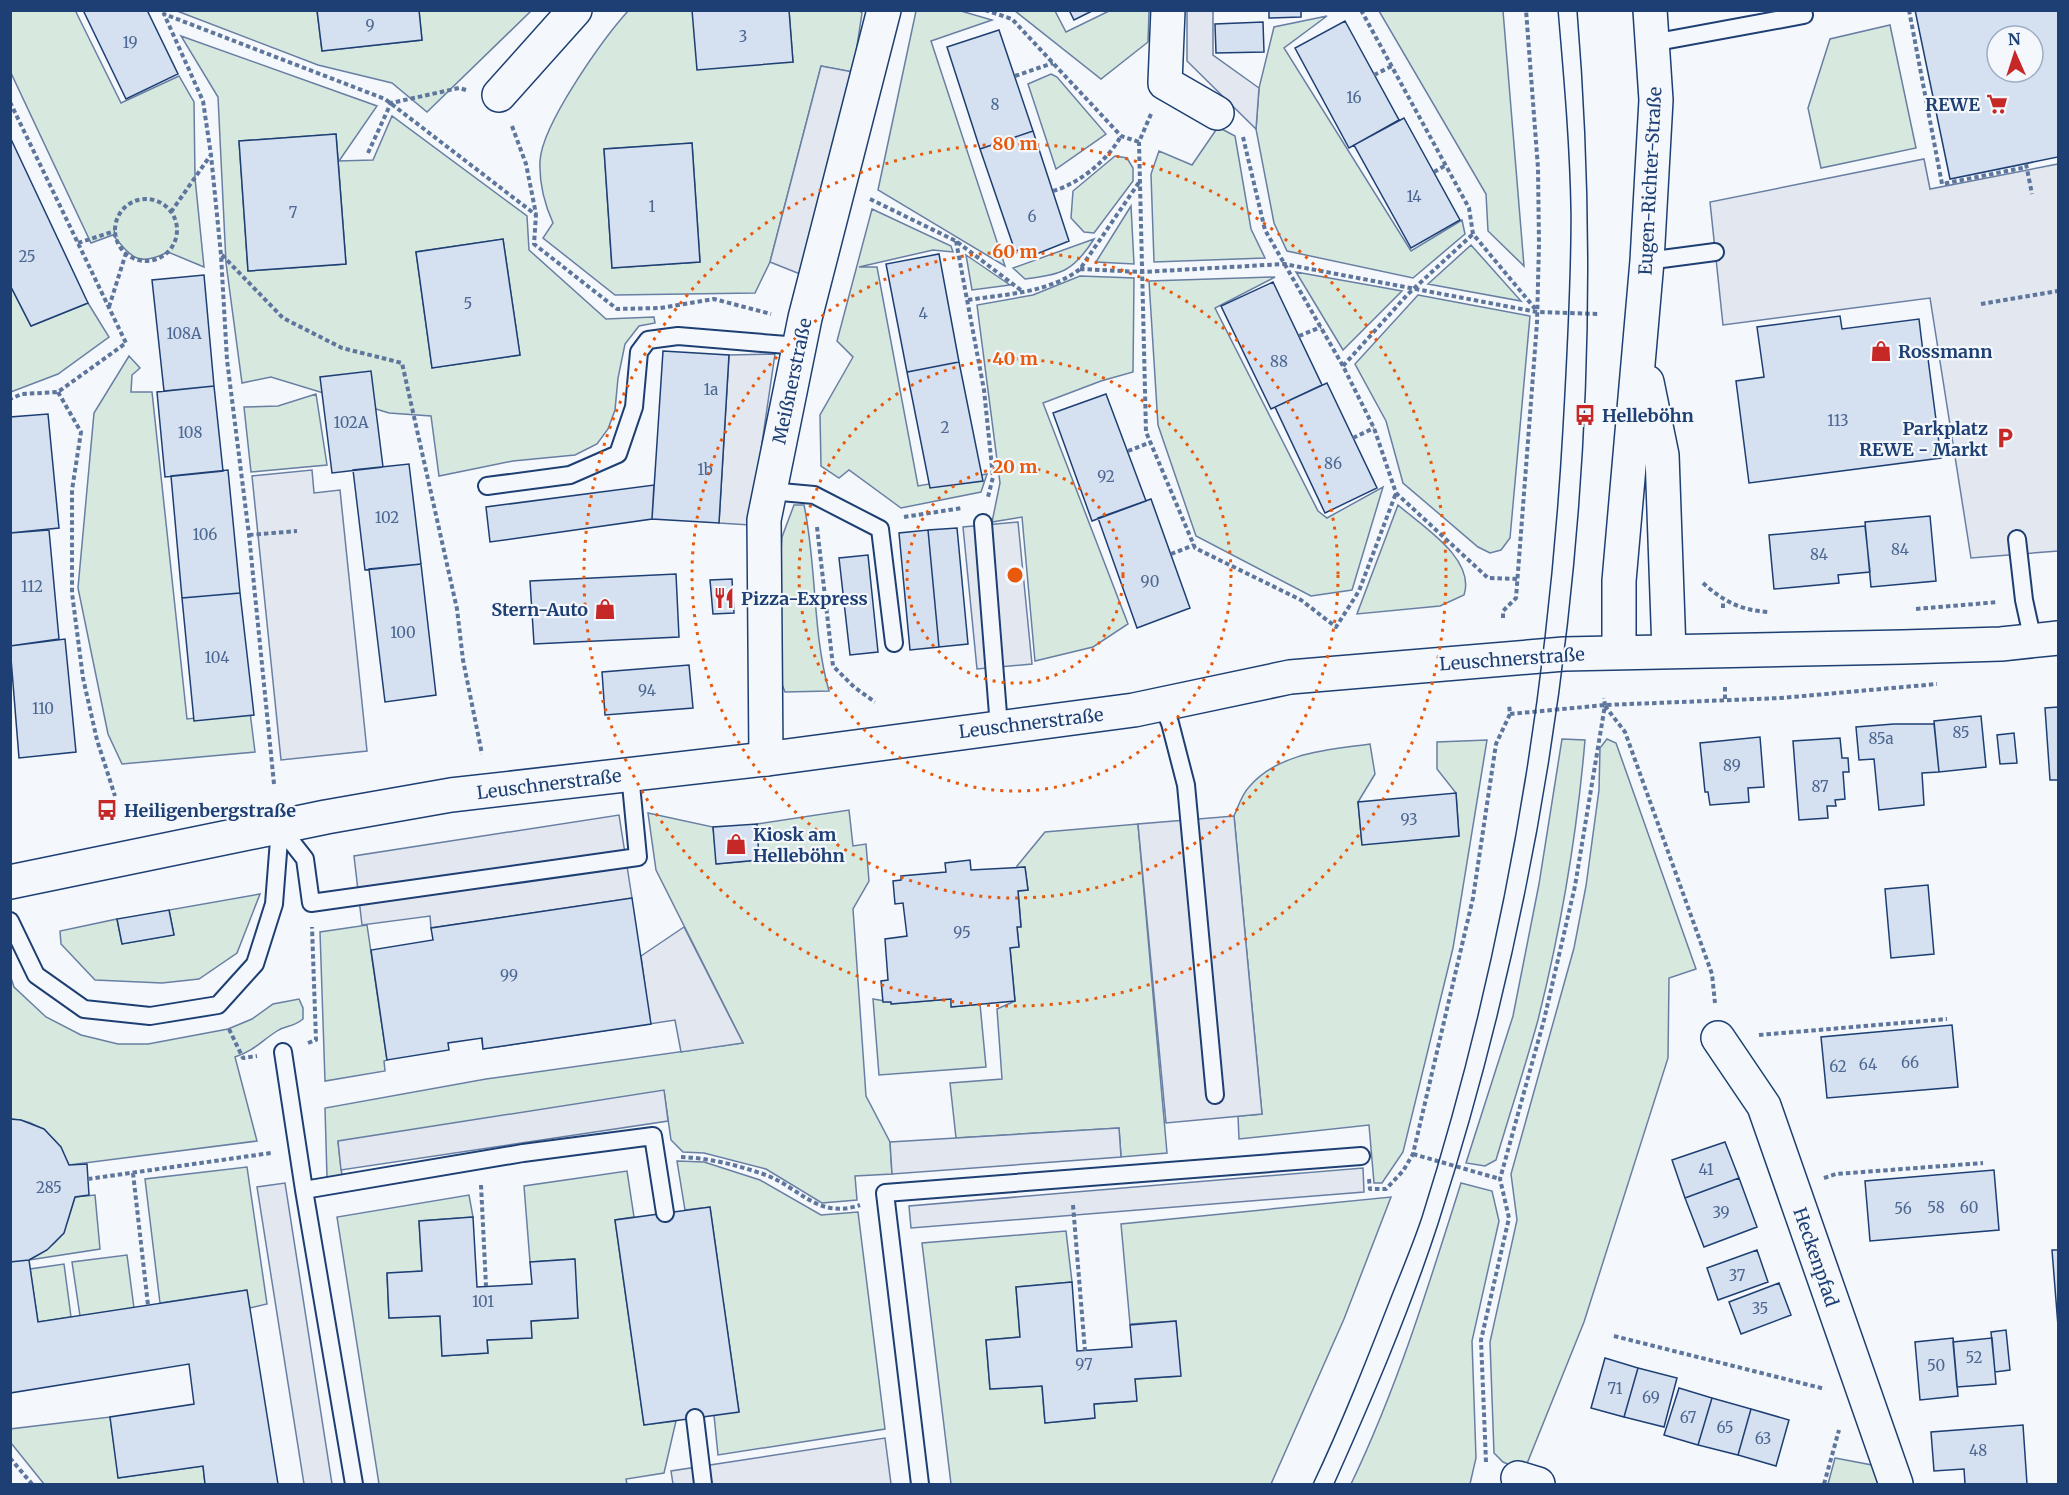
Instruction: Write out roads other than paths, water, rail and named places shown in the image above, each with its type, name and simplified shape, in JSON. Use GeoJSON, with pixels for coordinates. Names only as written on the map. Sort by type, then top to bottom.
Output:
{"type":"FeatureCollection","features":[{"type":"Feature","properties":{"kind":"main road"},"geometry":{"type":"LineString","coordinates":[[499,95],[575,10]]}},
{"type":"Feature","properties":{"kind":"main road","name":"Meißnerstraße"},"geometry":{"type":"LineString","coordinates":[[766,759],[764,520],[802,332],[884,10]]}},
{"type":"Feature","properties":{"kind":"main road"},"geometry":{"type":"LineString","coordinates":[[1168,10],[1165,83],[1230,122]]}},
{"type":"Feature","properties":{"kind":"main road","name":"Eugen-Richter-Straße"},"geometry":{"type":"LineString","coordinates":[[1619,653],[1619,581],[1647,261],[1656,99],[1650,10]]}},
{"type":"Feature","properties":{"kind":"main road","name":"Eugen-Richter-Straße"},"geometry":{"type":"LineString","coordinates":[[1640,351],[1662,455],[1669,651]]}},
{"type":"Feature","properties":{"kind":"main road","name":"Leuschnerstraße"},"geometry":{"type":"LineString","coordinates":[[10,882],[451,795],[766,759],[999,727],[1162,704],[1290,677],[1564,654],[1914,647],[2046,639]]}},
{"type":"Feature","properties":{"kind":"main road","name":"Heckenpfad"},"geometry":{"type":"LineString","coordinates":[[1718,1038],[1764,1106],[1856,1391],[1896,1485]]}},
{"type":"Feature","properties":{"kind":"lane"},"geometry":{"type":"LineString","coordinates":[[1653,43],[1803,15],[1803,10]]}},
{"type":"Feature","properties":{"kind":"lane"},"geometry":{"type":"LineString","coordinates":[[1647,261],[1715,252]]}},
{"type":"Feature","properties":{"kind":"lane"},"geometry":{"type":"LineString","coordinates":[[487,486],[570,475],[618,454],[633,407],[639,352],[648,340],[678,336],[802,332]]}},
{"type":"Feature","properties":{"kind":"lane"},"geometry":{"type":"LineString","coordinates":[[770,491],[814,495],[880,529],[894,643]]}},
{"type":"Feature","properties":{"kind":"lane"},"geometry":{"type":"LineString","coordinates":[[983,523],[999,727]]}},
{"type":"Feature","properties":{"kind":"lane"},"geometry":{"type":"LineString","coordinates":[[2017,539],[2024,600],[2046,639]]}},
{"type":"Feature","properties":{"kind":"lane"},"geometry":{"type":"LineString","coordinates":[[1162,704],[1170,723],[1186,785],[1215,1095]]}},
{"type":"Feature","properties":{"kind":"lane"},"geometry":{"type":"LineString","coordinates":[[280,827],[305,859],[311,903],[638,857],[630,774]]}},
{"type":"Feature","properties":{"kind":"lane"},"geometry":{"type":"LineString","coordinates":[[10,921],[36,975],[84,1009],[150,1016],[218,1005],[255,964],[274,904],[280,827]]}},
{"type":"Feature","properties":{"kind":"lane"},"geometry":{"type":"LineString","coordinates":[[283,1052],[354,1485]]}},
{"type":"Feature","properties":{"kind":"lane"},"geometry":{"type":"LineString","coordinates":[[304,1190],[477,1161],[653,1136],[665,1213]]}},
{"type":"Feature","properties":{"kind":"lane"},"geometry":{"type":"LineString","coordinates":[[920,1485],[885,1193],[1361,1156]]}},
{"type":"Feature","properties":{"kind":"lane"},"geometry":{"type":"LineString","coordinates":[[695,1418],[703,1485]]}},
{"type":"Feature","properties":{"kind":"tram line"},"geometry":{"type":"LineString","coordinates":[[1313,1484],[1354,1391],[1422,1217],[1451,1121],[1476,1023],[1517,827],[1546,628],[1556,528],[1567,348],[1571,215],[1558,10]]}},
{"type":"Feature","properties":{"kind":"tram line"},"geometry":{"type":"LineString","coordinates":[[1334,1484],[1389,1356],[1438,1224],[1482,1076],[1518,927],[1546,776],[1568,624],[1581,471],[1587,318],[1586,164],[1577,10]]}},
{"type":"Feature","properties":{"kind":"place","name":"REWE"},"geometry":{"type":"Point","coordinates":[1997,104]}},
{"type":"Feature","properties":{"kind":"place","name":"Rossmann"},"geometry":{"type":"Point","coordinates":[1881,351]}},
{"type":"Feature","properties":{"kind":"place","name":"Helleböhn"},"geometry":{"type":"Point","coordinates":[1585,415]}},
{"type":"Feature","properties":{"kind":"place","name":"Parkplatz REWE - Markt"},"geometry":{"type":"Point","coordinates":[2005,438]}},
{"type":"Feature","properties":{"kind":"place","name":"Pizza-Express"},"geometry":{"type":"Point","coordinates":[724,598]}},
{"type":"Feature","properties":{"kind":"place","name":"Stern-Auto"},"geometry":{"type":"Point","coordinates":[605,609]}},
{"type":"Feature","properties":{"kind":"place","name":"Heiligenbergstraße"},"geometry":{"type":"Point","coordinates":[107,810]}},
{"type":"Feature","properties":{"kind":"place","name":"Kiosk am Helleböhn"},"geometry":{"type":"Point","coordinates":[736,844]}}]}
